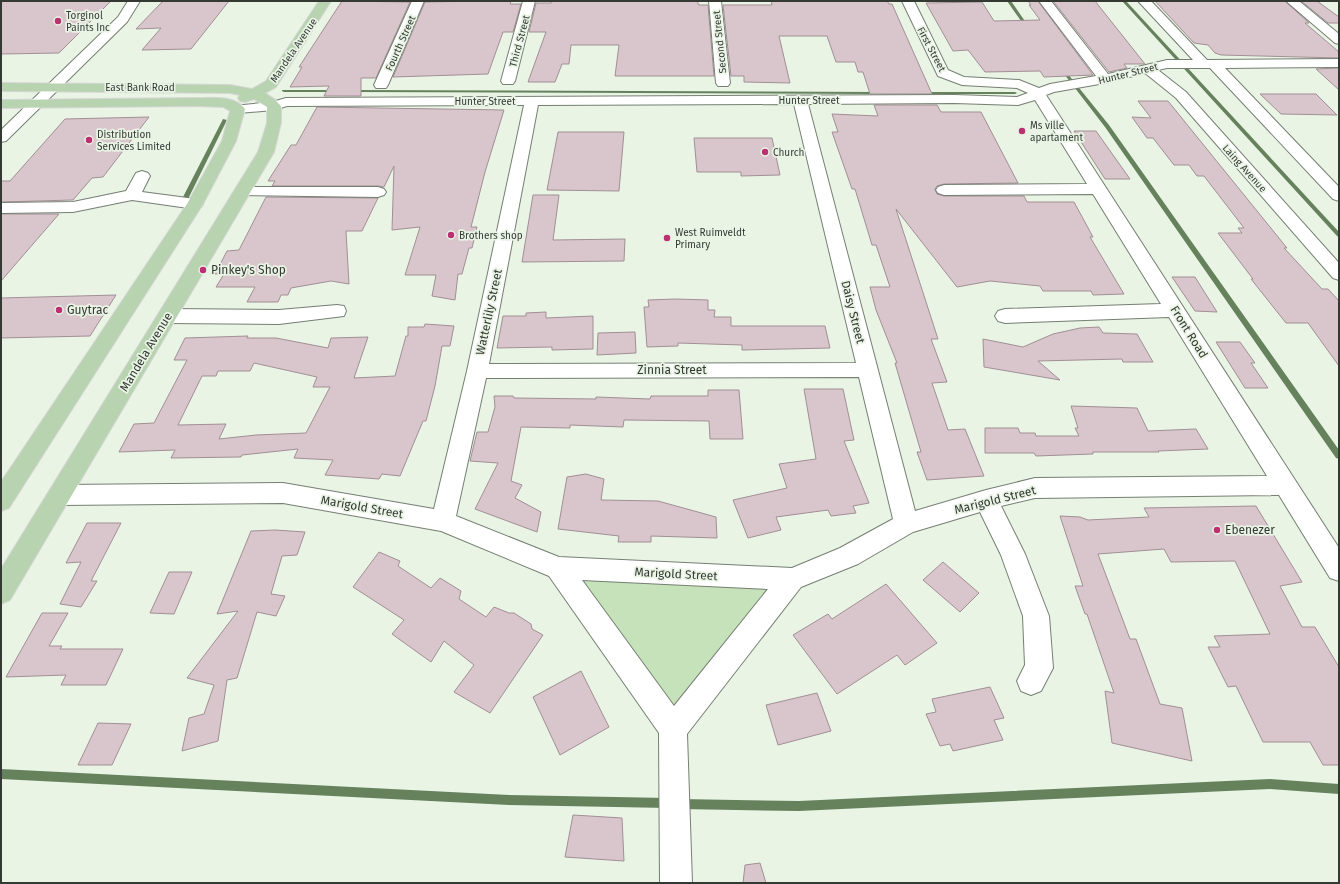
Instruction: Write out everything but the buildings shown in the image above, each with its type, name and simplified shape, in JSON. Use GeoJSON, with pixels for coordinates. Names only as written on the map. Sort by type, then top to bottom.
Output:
{"type":"FeatureCollection","features":[{"type":"Feature","properties":{"kind":"main road","name":"Mandela Avenue"},"geometry":{"type":"LineString","coordinates":[[233,107],[271,84],[325,1]]}},
{"type":"Feature","properties":{"kind":"main road","name":"East Bank Road"},"geometry":{"type":"LineString","coordinates":[[1,87],[207,88],[254,93],[266,98],[274,106]]}},
{"type":"Feature","properties":{"kind":"main road","name":"East Bank Road"},"geometry":{"type":"LineString","coordinates":[[1,104],[196,102],[233,107]]}},
{"type":"Feature","properties":{"kind":"main road","name":"Mandela Avenue"},"geometry":{"type":"LineString","coordinates":[[1,592],[266,152],[274,123],[274,106]]}},
{"type":"Feature","properties":{"kind":"main road"},"geometry":{"type":"LineString","coordinates":[[1,501],[195,204],[228,141],[233,107]]}},
{"type":"Feature","properties":{"kind":"street"},"geometry":{"type":"LineString","coordinates":[[1,138],[123,19],[134,1]]}},
{"type":"Feature","properties":{"kind":"street","name":"Fourth Street"},"geometry":{"type":"LineString","coordinates":[[381,85],[418,1]]}},
{"type":"Feature","properties":{"kind":"street","name":"Third Street"},"geometry":{"type":"LineString","coordinates":[[508,82],[529,1]]}},
{"type":"Feature","properties":{"kind":"street","name":"Second Street"},"geometry":{"type":"LineString","coordinates":[[715,1],[723,83]]}},
{"type":"Feature","properties":{"kind":"street","name":"First Street"},"geometry":{"type":"LineString","coordinates":[[908,1],[944,73],[962,81],[1019,84],[1030,88],[1038,94]]}},
{"type":"Feature","properties":{"kind":"street"},"geometry":{"type":"LineString","coordinates":[[1045,1],[1105,79]]}},
{"type":"Feature","properties":{"kind":"street"},"geometry":{"type":"LineString","coordinates":[[1144,1],[1208,63],[1339,196]]}},
{"type":"Feature","properties":{"kind":"street"},"geometry":{"type":"LineString","coordinates":[[1292,1],[1339,40]]}},
{"type":"Feature","properties":{"kind":"street","name":"Hunter Street"},"geometry":{"type":"LineString","coordinates":[[233,107],[274,106],[286,102],[954,99],[1018,101],[1057,86],[1087,83],[1167,64],[1339,63]]}},
{"type":"Feature","properties":{"kind":"street","name":"Laing Avenue"},"geometry":{"type":"LineString","coordinates":[[1148,68],[1180,95],[1339,274]]}},
{"type":"Feature","properties":{"kind":"street","name":"Front Road"},"geometry":{"type":"LineString","coordinates":[[1038,94],[1339,570]]}},
{"type":"Feature","properties":{"kind":"street","name":"Daisy Street"},"geometry":{"type":"LineString","coordinates":[[800,100],[906,524]]}},
{"type":"Feature","properties":{"kind":"street","name":"Watterlily Street"},"geometry":{"type":"LineString","coordinates":[[443,521],[477,371],[532,101]]}},
{"type":"Feature","properties":{"kind":"street"},"geometry":{"type":"LineString","coordinates":[[132,195],[142,176]]}},
{"type":"Feature","properties":{"kind":"street"},"geometry":{"type":"LineString","coordinates":[[944,190],[1098,188]]}},
{"type":"Feature","properties":{"kind":"street"},"geometry":{"type":"LineString","coordinates":[[243,192],[378,192]]}},
{"type":"Feature","properties":{"kind":"street"},"geometry":{"type":"LineString","coordinates":[[1,208],[73,208],[132,195],[195,204]]}},
{"type":"Feature","properties":{"kind":"street"},"geometry":{"type":"LineString","coordinates":[[1005,316],[1174,310]]}},
{"type":"Feature","properties":{"kind":"street"},"geometry":{"type":"LineString","coordinates":[[168,316],[279,317],[337,311]]}},
{"type":"Feature","properties":{"kind":"street","name":"Zinnia Street"},"geometry":{"type":"LineString","coordinates":[[477,371],[867,370]]}},
{"type":"Feature","properties":{"kind":"street","name":"Marigold Street"},"geometry":{"type":"LineString","coordinates":[[60,495],[283,492],[443,521],[558,568],[792,579],[849,556],[906,524],[986,500],[1035,488],[1285,485]]}},
{"type":"Feature","properties":{"kind":"street"},"geometry":{"type":"LineString","coordinates":[[986,500],[1013,554],[1036,616],[1039,668],[1031,681]]}},
{"type":"Feature","properties":{"kind":"street"},"geometry":{"type":"LineString","coordinates":[[558,568],[673,729],[676,883]]}},
{"type":"Feature","properties":{"kind":"street"},"geometry":{"type":"LineString","coordinates":[[673,729],[792,579]]}},
{"type":"Feature","properties":{"kind":"green space"},"geometry":{"type":"Polygon","coordinates":[[[576,577],[770,588],[674,707],[576,577]]]}},
{"type":"Feature","properties":{"kind":"waterway"},"geometry":{"type":"LineString","coordinates":[[1009,1],[1027,27]]}},
{"type":"Feature","properties":{"kind":"waterway"},"geometry":{"type":"LineString","coordinates":[[1124,1],[1339,235]]}},
{"type":"Feature","properties":{"kind":"waterway"},"geometry":{"type":"LineString","coordinates":[[1062,69],[1107,126],[1339,456]]}},
{"type":"Feature","properties":{"kind":"waterway"},"geometry":{"type":"LineString","coordinates":[[284,91],[336,91]]}},
{"type":"Feature","properties":{"kind":"waterway"},"geometry":{"type":"LineString","coordinates":[[352,91],[878,93]]}},
{"type":"Feature","properties":{"kind":"waterway"},"geometry":{"type":"LineString","coordinates":[[922,93],[1015,93]]}},
{"type":"Feature","properties":{"kind":"waterway"},"geometry":{"type":"LineString","coordinates":[[186,197],[225,120]]}},
{"type":"Feature","properties":{"kind":"waterway"},"geometry":{"type":"LineString","coordinates":[[1,774],[509,800],[668,803]]}},
{"type":"Feature","properties":{"kind":"waterway"},"geometry":{"type":"LineString","coordinates":[[680,804],[799,806],[1270,784],[1339,789]]}},
{"type":"Feature","properties":{"kind":"place","name":"Torginol Paints Inc"},"geometry":{"type":"Point","coordinates":[58,21]}},
{"type":"Feature","properties":{"kind":"place","name":"Ms ville apartament"},"geometry":{"type":"Point","coordinates":[1022,131]}},
{"type":"Feature","properties":{"kind":"place","name":"Distribution Services Limited"},"geometry":{"type":"Point","coordinates":[89,140]}},
{"type":"Feature","properties":{"kind":"place","name":"Church"},"geometry":{"type":"Point","coordinates":[765,152]}},
{"type":"Feature","properties":{"kind":"place","name":"Brothers shop"},"geometry":{"type":"Point","coordinates":[451,235]}},
{"type":"Feature","properties":{"kind":"place","name":"West Ruimveldt Primary"},"geometry":{"type":"Point","coordinates":[667,238]}},
{"type":"Feature","properties":{"kind":"place","name":"Pinkey's Shop"},"geometry":{"type":"Point","coordinates":[203,270]}},
{"type":"Feature","properties":{"kind":"place","name":"Guytrac"},"geometry":{"type":"Point","coordinates":[59,310]}},
{"type":"Feature","properties":{"kind":"place","name":"Ebenezer"},"geometry":{"type":"Point","coordinates":[1217,530]}}]}
